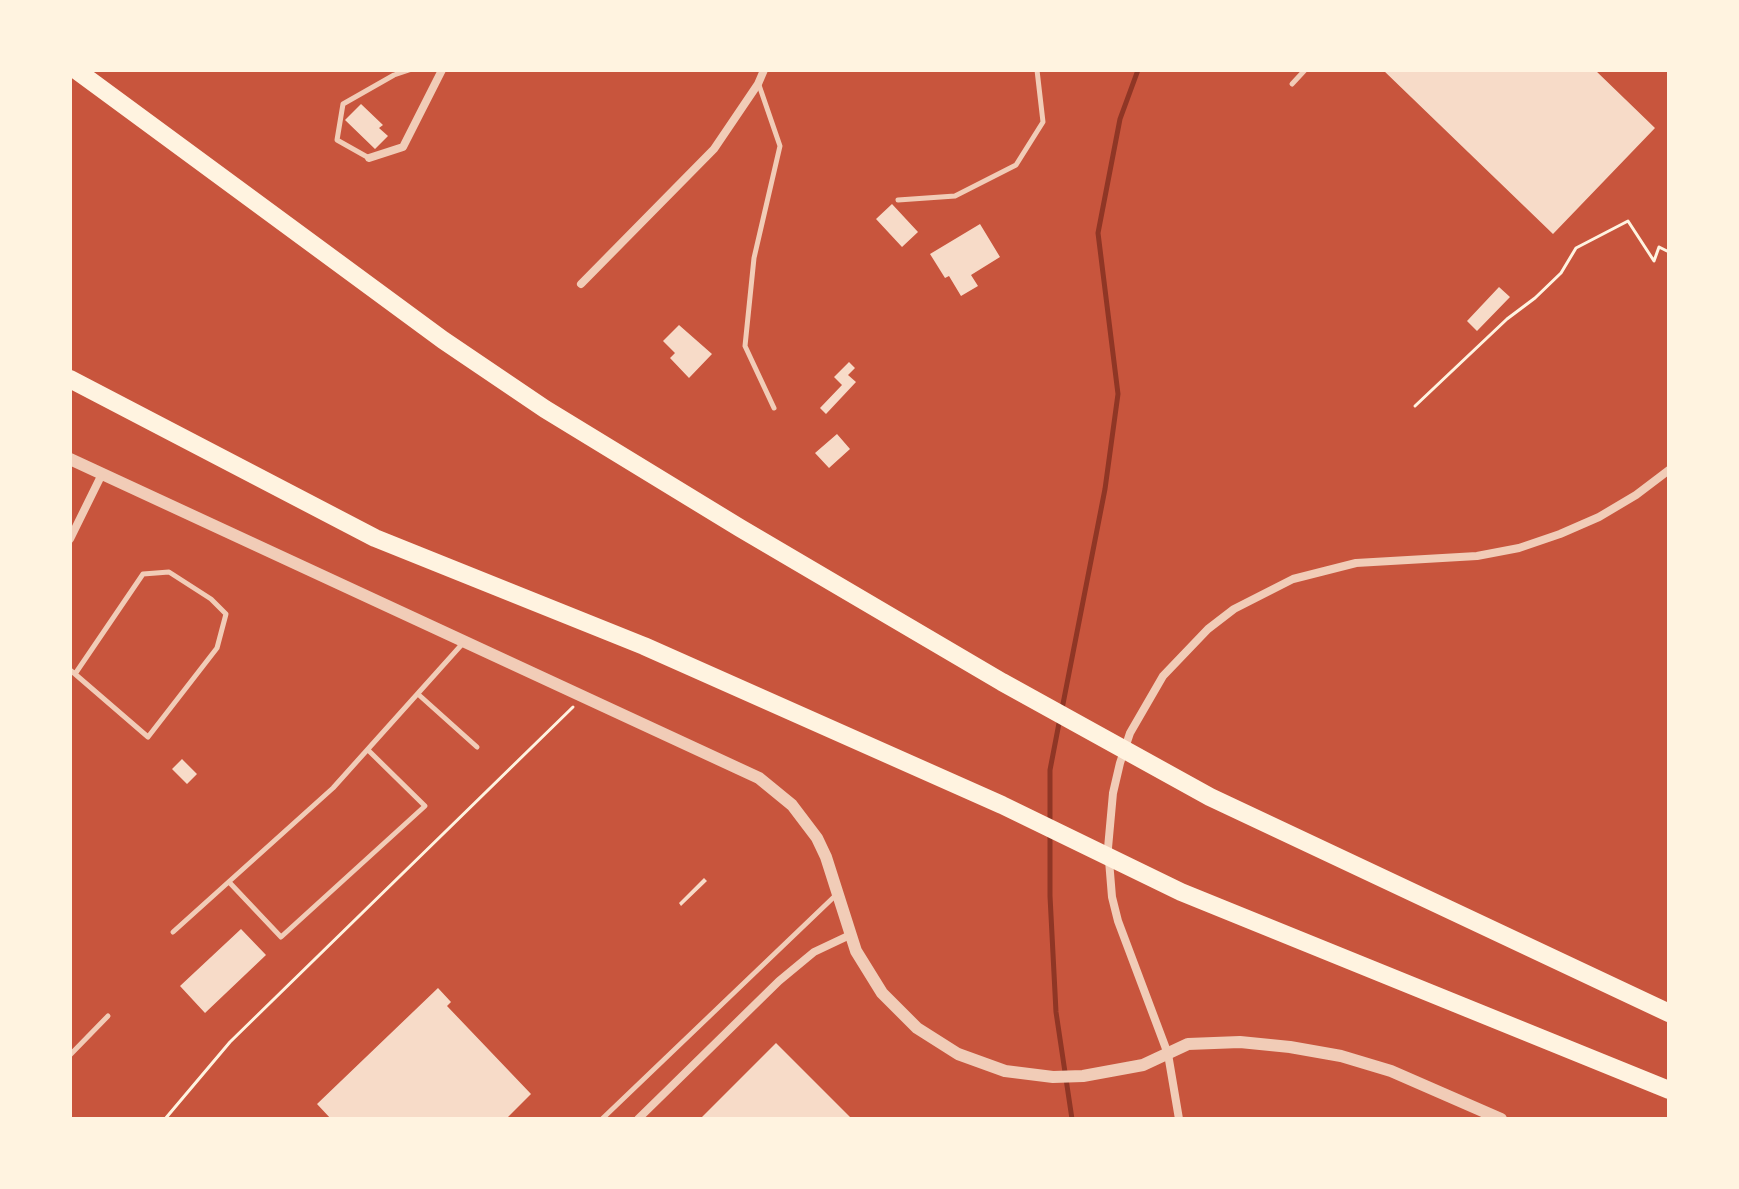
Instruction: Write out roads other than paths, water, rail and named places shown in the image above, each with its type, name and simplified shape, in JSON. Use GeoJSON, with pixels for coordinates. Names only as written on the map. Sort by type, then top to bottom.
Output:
{"type":"FeatureCollection","features":[{"type":"Feature","properties":{"kind":"highway"},"geometry":{"type":"LineString","coordinates":[[76,70],[443,340],[545,409],[740,528],[1002,682],[1210,797],[1669,1013]]}},
{"type":"Feature","properties":{"kind":"highway"},"geometry":{"type":"LineString","coordinates":[[70,379],[375,538],[644,646],[1002,805],[1181,892],[1669,1090]]}},
{"type":"Feature","properties":{"kind":"street"},"geometry":{"type":"LineString","coordinates":[[369,158],[403,147],[442,70]]}},
{"type":"Feature","properties":{"kind":"street"},"geometry":{"type":"LineString","coordinates":[[581,284],[714,149],[758,84],[764,70]]}},
{"type":"Feature","properties":{"kind":"street"},"geometry":{"type":"LineString","coordinates":[[70,459],[741,768],[776,791],[792,805],[817,838],[850,935],[882,993],[917,1028],[981,1064],[1035,1076],[1083,1076],[1143,1065],[1188,1044],[1240,1042],[1290,1047],[1341,1056],[1391,1071],[1501,1119]]}},
{"type":"Feature","properties":{"kind":"street"},"geometry":{"type":"LineString","coordinates":[[1179,1119],[1168,1054],[1118,921],[1112,897],[1108,848],[1113,793],[1130,733],[1157,685],[1184,651],[1234,609],[1273,588],[1324,569],[1356,563],[1477,556],[1519,548],[1599,517],[1669,470]]}},
{"type":"Feature","properties":{"kind":"street"},"geometry":{"type":"LineString","coordinates":[[70,539],[102,474]]}},
{"type":"Feature","properties":{"kind":"street"},"geometry":{"type":"LineString","coordinates":[[638,1119],[779,981],[814,952],[850,935]]}},
{"type":"Feature","properties":{"kind":"lane"},"geometry":{"type":"LineString","coordinates":[[369,158],[337,140],[343,104],[394,75],[409,70]]}},
{"type":"Feature","properties":{"kind":"lane"},"geometry":{"type":"LineString","coordinates":[[898,200],[955,196],[1016,165],[1043,122],[1037,70]]}},
{"type":"Feature","properties":{"kind":"lane"},"geometry":{"type":"LineString","coordinates":[[1292,84],[1305,70]]}},
{"type":"Feature","properties":{"kind":"lane"},"geometry":{"type":"LineString","coordinates":[[758,84],[780,146],[754,258],[745,346],[774,408]]}},
{"type":"Feature","properties":{"kind":"lane"},"geometry":{"type":"LineString","coordinates":[[169,572],[211,599],[226,614],[217,648],[148,737],[72,672],[143,574],[169,572]]}},
{"type":"Feature","properties":{"kind":"lane"},"geometry":{"type":"LineString","coordinates":[[173,932],[333,788],[464,641]]}},
{"type":"Feature","properties":{"kind":"lane"},"geometry":{"type":"LineString","coordinates":[[419,695],[477,747]]}},
{"type":"Feature","properties":{"kind":"lane"},"geometry":{"type":"LineString","coordinates":[[229,882],[281,937],[425,806],[368,750]]}},
{"type":"Feature","properties":{"kind":"lane"},"geometry":{"type":"LineString","coordinates":[[602,1119],[837,893]]}},
{"type":"Feature","properties":{"kind":"lane"},"geometry":{"type":"LineString","coordinates":[[70,1055],[108,1016]]}},
{"type":"Feature","properties":{"kind":"waterway"},"geometry":{"type":"LineString","coordinates":[[1062,709],[1105,489],[1118,394],[1098,233],[1120,119],[1138,70]]}},
{"type":"Feature","properties":{"kind":"waterway"},"geometry":{"type":"LineString","coordinates":[[1050,823],[1050,770],[1060,718]]}},
{"type":"Feature","properties":{"kind":"waterway"},"geometry":{"type":"LineString","coordinates":[[1050,833],[1056,1012],[1072,1119]]}}]}
